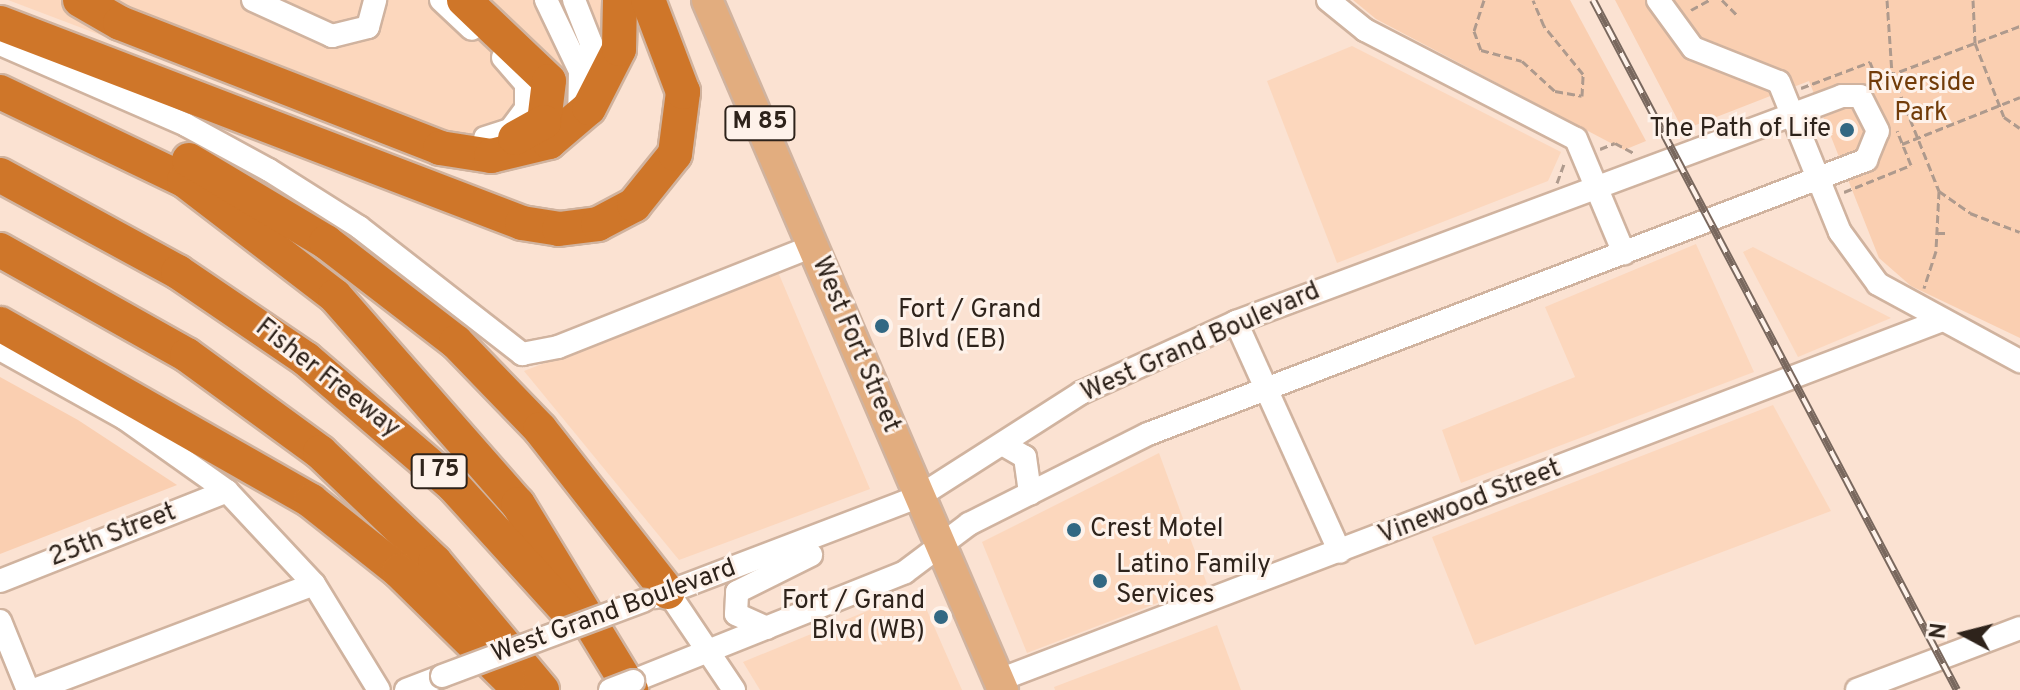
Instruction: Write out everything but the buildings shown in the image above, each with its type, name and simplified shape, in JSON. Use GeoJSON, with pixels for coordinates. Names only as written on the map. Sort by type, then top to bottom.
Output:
{"type":"FeatureCollection","features":[{"type":"Feature","properties":{"kind":"highway"},"geometry":{"type":"LineString","coordinates":[[80,0],[240,59],[485,138],[535,131],[548,115],[551,87],[541,68],[464,0]]}},
{"type":"Feature","properties":{"kind":"highway"},"geometry":{"type":"LineString","coordinates":[[117,0],[240,59],[459,153],[519,153],[580,115],[619,49],[620,0]]}},
{"type":"Feature","properties":{"kind":"highway"},"geometry":{"type":"LineString","coordinates":[[0,23],[522,223],[598,224],[650,192],[682,131],[683,92],[648,0]]}},
{"type":"Feature","properties":{"kind":"highway"},"geometry":{"type":"LineString","coordinates":[[0,84],[197,164],[378,280],[456,342],[540,429],[656,596]]}},
{"type":"Feature","properties":{"kind":"highway"},"geometry":{"type":"LineString","coordinates":[[0,92],[184,180],[335,296],[518,504],[630,690]]}},
{"type":"Feature","properties":{"kind":"highway","name":"Fisher Freeway"},"geometry":{"type":"LineString","coordinates":[[0,175],[211,293],[337,382],[434,467],[541,580],[630,690]]}},
{"type":"Feature","properties":{"kind":"highway"},"geometry":{"type":"LineString","coordinates":[[0,197],[211,293]]}},
{"type":"Feature","properties":{"kind":"highway","name":"I 75"},"geometry":{"type":"LineString","coordinates":[[0,250],[88,296],[187,355],[320,452],[435,562],[542,690]]}},
{"type":"Feature","properties":{"kind":"highway"},"geometry":{"type":"LineString","coordinates":[[0,264],[88,296]]}},
{"type":"Feature","properties":{"kind":"highway"},"geometry":{"type":"LineString","coordinates":[[0,324],[311,501],[391,563],[520,690]]}},
{"type":"Feature","properties":{"kind":"main road","name":"West Fort Street"},"geometry":{"type":"LineString","coordinates":[[707,0],[1001,685]]}},
{"type":"Feature","properties":{"kind":"street"},"geometry":{"type":"LineString","coordinates":[[253,0],[332,36],[368,27],[375,0]]}},
{"type":"Feature","properties":{"kind":"street"},"geometry":{"type":"LineString","coordinates":[[441,0],[526,84],[522,119],[485,138]]}},
{"type":"Feature","properties":{"kind":"street"},"geometry":{"type":"LineString","coordinates":[[546,0],[582,78],[580,115]]}},
{"type":"Feature","properties":{"kind":"street"},"geometry":{"type":"LineString","coordinates":[[574,0],[592,67],[586,101],[580,115]]}},
{"type":"Feature","properties":{"kind":"street"},"geometry":{"type":"LineString","coordinates":[[580,115],[605,41],[590,0]]}},
{"type":"Feature","properties":{"kind":"street"},"geometry":{"type":"LineString","coordinates":[[580,115],[611,42],[604,0]]}},
{"type":"Feature","properties":{"kind":"street"},"geometry":{"type":"LineString","coordinates":[[1328,0],[1365,30],[1576,139],[1624,253]]}},
{"type":"Feature","properties":{"kind":"street"},"geometry":{"type":"LineString","coordinates":[[1658,0],[1693,48],[1779,82],[1816,179],[1860,266],[1940,321],[2020,361]]}},
{"type":"Feature","properties":{"kind":"street"},"geometry":{"type":"LineString","coordinates":[[0,44],[186,125],[269,170],[359,227],[522,354],[558,347],[813,246]]}},
{"type":"Feature","properties":{"kind":"street","name":"West Grand Boulevard"},"geometry":{"type":"LineString","coordinates":[[406,690],[920,496],[1081,393],[1236,322],[1598,186],[1853,95],[1867,104],[1878,131],[1872,157],[1816,179]]}},
{"type":"Feature","properties":{"kind":"street"},"geometry":{"type":"LineString","coordinates":[[610,690],[905,572],[969,524],[1119,447],[1816,179]]}},
{"type":"Feature","properties":{"kind":"street","name":"Vinewood Street"},"geometry":{"type":"LineString","coordinates":[[1001,685],[1940,321]]}},
{"type":"Feature","properties":{"kind":"street"},"geometry":{"type":"LineString","coordinates":[[1236,322],[1340,552]]}},
{"type":"Feature","properties":{"kind":"street"},"geometry":{"type":"LineString","coordinates":[[0,349],[47,373],[227,491],[314,584],[379,690]]}},
{"type":"Feature","properties":{"kind":"street"},"geometry":{"type":"LineString","coordinates":[[1004,445],[1025,457],[1030,494]]}},
{"type":"Feature","properties":{"kind":"street","name":"25th Street"},"geometry":{"type":"LineString","coordinates":[[0,581],[227,491]]}},
{"type":"Feature","properties":{"kind":"street"},"geometry":{"type":"LineString","coordinates":[[767,628],[736,614],[742,586],[832,546],[876,515]]}},
{"type":"Feature","properties":{"kind":"street"},"geometry":{"type":"LineString","coordinates":[[34,690],[314,584]]}},
{"type":"Feature","properties":{"kind":"street"},"geometry":{"type":"LineString","coordinates":[[656,596],[709,651],[734,690]]}},
{"type":"Feature","properties":{"kind":"street"},"geometry":{"type":"LineString","coordinates":[[0,621],[28,690]]}},
{"type":"Feature","properties":{"kind":"street"},"geometry":{"type":"LineString","coordinates":[[1857,690],[2020,628]]}},
{"type":"Feature","properties":{"kind":"path"},"geometry":{"type":"LineString","coordinates":[[1484,0],[1474,31],[1481,50],[1522,61],[1555,91],[1582,96],[1583,74],[1544,26],[1533,0]]}},
{"type":"Feature","properties":{"kind":"path"},"geometry":{"type":"LineString","coordinates":[[1690,10],[1709,0]]}},
{"type":"Feature","properties":{"kind":"path"},"geometry":{"type":"LineString","coordinates":[[1722,0],[1736,14]]}},
{"type":"Feature","properties":{"kind":"path"},"geometry":{"type":"LineString","coordinates":[[1887,0],[1892,74],[1939,191],[1937,233],[1921,295]]}},
{"type":"Feature","properties":{"kind":"path"},"geometry":{"type":"LineString","coordinates":[[1973,0],[1975,43],[1998,106],[2020,128]]}},
{"type":"Feature","properties":{"kind":"path"},"geometry":{"type":"LineString","coordinates":[[1877,80],[2020,26]]}},
{"type":"Feature","properties":{"kind":"path"},"geometry":{"type":"LineString","coordinates":[[1902,144],[2020,97]]}},
{"type":"Feature","properties":{"kind":"path"},"geometry":{"type":"LineString","coordinates":[[1552,189],[1574,159]]}},
{"type":"Feature","properties":{"kind":"path"},"geometry":{"type":"LineString","coordinates":[[1939,191],[1970,213],[2020,232]]}},
{"type":"Feature","properties":{"kind":"path"},"geometry":{"type":"LineString","coordinates":[[1937,233],[1946,233]]}},
{"type":"Feature","properties":{"kind":"shaded area"},"geometry":{"type":"Polygon","coordinates":[[[8,0],[633,0],[630,58],[606,110],[478,170],[430,160],[8,0]]]}},
{"type":"Feature","properties":{"kind":"shaded area"},"geometry":{"type":"Polygon","coordinates":[[[1352,46],[1561,152],[1548,181],[1337,263],[1267,81],[1352,46]]]}},
{"type":"Feature","properties":{"kind":"shaded area"},"geometry":{"type":"Polygon","coordinates":[[[1696,244],[1754,372],[1461,483],[1442,430],[1575,377],[1545,307],[1696,244]]]}},
{"type":"Feature","properties":{"kind":"shaded area"},"geometry":{"type":"Polygon","coordinates":[[[1753,247],[1891,318],[1798,357],[1743,252],[1753,247]]]}},
{"type":"Feature","properties":{"kind":"shaded area"},"geometry":{"type":"Polygon","coordinates":[[[778,272],[870,489],[679,560],[524,371],[778,272]]]}},
{"type":"Feature","properties":{"kind":"shaded area"},"geometry":{"type":"Polygon","coordinates":[[[1773,405],[1831,511],[1475,645],[1432,537],[1773,405]]]}},
{"type":"Feature","properties":{"kind":"shaded area"},"geometry":{"type":"Polygon","coordinates":[[[1159,453],[1207,584],[1027,653],[982,542],[1159,453]]]}},
{"type":"Feature","properties":{"kind":"shaded area"},"geometry":{"type":"Polygon","coordinates":[[[918,590],[962,690],[760,690],[743,662],[918,590]]]}},
{"type":"Feature","properties":{"kind":"shaded area"},"geometry":{"type":"Polygon","coordinates":[[[1217,625],[1241,690],[1055,690],[1054,687],[1217,625]]]}},
{"type":"Feature","properties":{"kind":"green space"},"geometry":{"type":"Polygon","coordinates":[[[1353,0],[1570,0],[1646,141],[1624,150],[1376,19],[1353,0]]]}},
{"type":"Feature","properties":{"kind":"green space","name":"Riverside Park"},"geometry":{"type":"Polygon","coordinates":[[[1615,0],[2020,0],[2020,338],[1911,286],[1879,258],[1809,81],[1683,130],[1615,0]]]}},
{"type":"Feature","properties":{"kind":"green space"},"geometry":{"type":"Polygon","coordinates":[[[0,377],[78,420],[177,485],[0,554],[0,377]]]}},
{"type":"Feature","properties":{"kind":"railway"},"geometry":{"type":"LineString","coordinates":[[1593,0],[1957,690]]}},
{"type":"Feature","properties":{"kind":"place","name":"The Path of Life"},"geometry":{"type":"Point","coordinates":[1847,130]}},
{"type":"Feature","properties":{"kind":"place","name":"Fort / Grand Blvd (EB)"},"geometry":{"type":"Point","coordinates":[882,326]}},
{"type":"Feature","properties":{"kind":"place","name":"Crest Motel"},"geometry":{"type":"Point","coordinates":[1074,530]}},
{"type":"Feature","properties":{"kind":"place","name":"Latino Family Services"},"geometry":{"type":"Point","coordinates":[1100,581]}},
{"type":"Feature","properties":{"kind":"place","name":"Fort / Grand Blvd (WB)"},"geometry":{"type":"Point","coordinates":[941,617]}}]}
